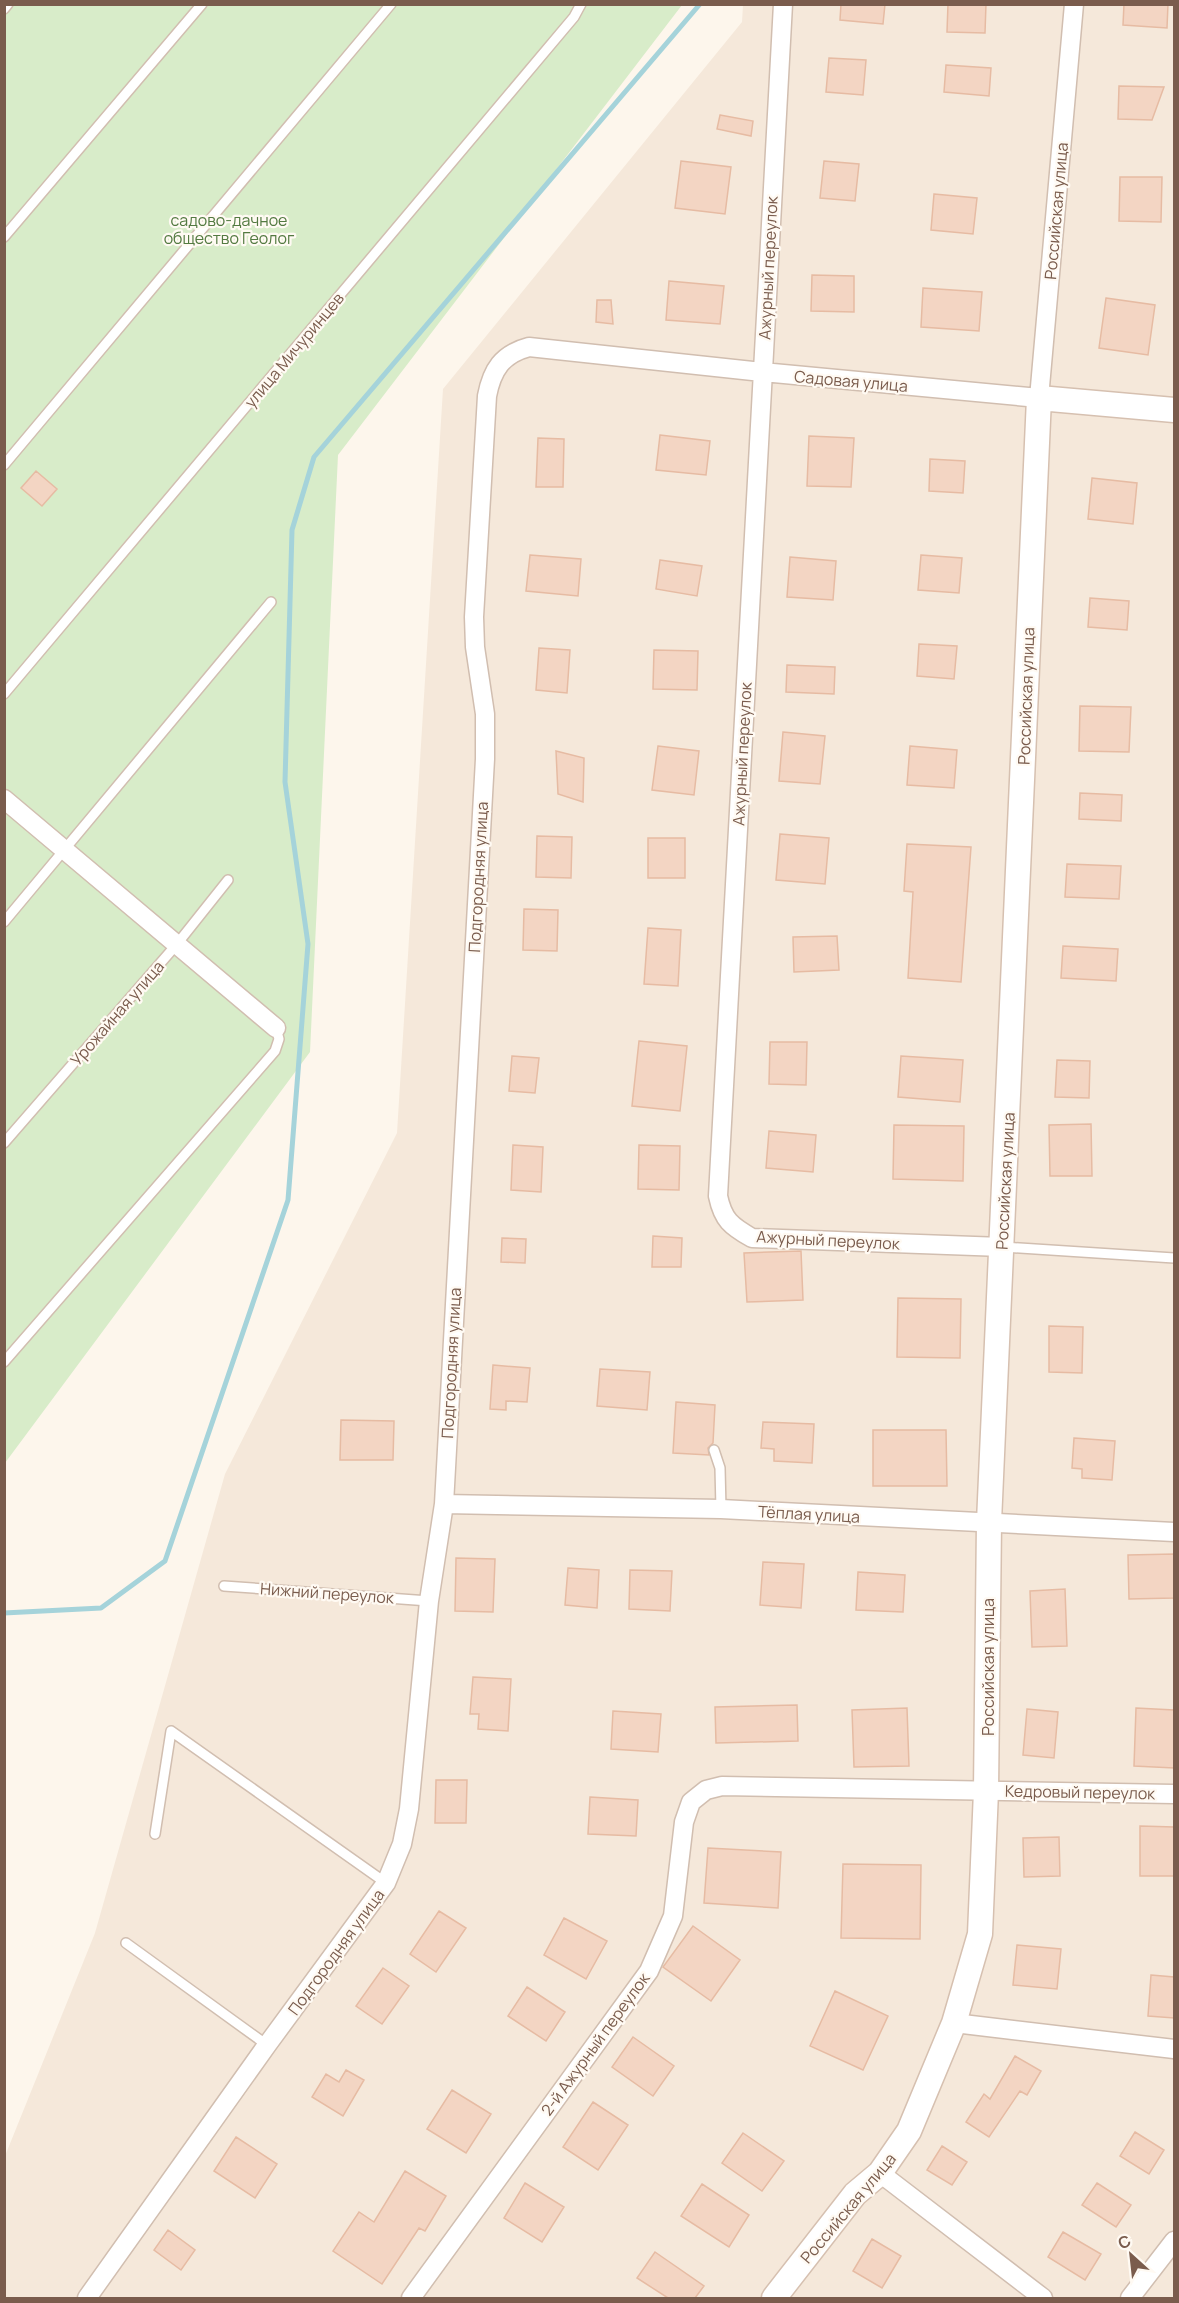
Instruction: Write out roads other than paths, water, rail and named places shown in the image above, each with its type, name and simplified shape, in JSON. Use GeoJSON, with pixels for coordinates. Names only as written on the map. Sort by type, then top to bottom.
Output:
{"type":"FeatureCollection","features":[{"type":"Feature","properties":{"kind":"street","name":"Ажурный переулок"},"geometry":{"type":"LineString","coordinates":[[783,4],[718,1196],[721,1210],[728,1223],[752,1238],[1002,1247]]}},
{"type":"Feature","properties":{"kind":"street","name":"Российская улица"},"geometry":{"type":"LineString","coordinates":[[774,2298],[855,2194],[880,2173],[909,2131],[954,2023],[980,1934],[987,1791],[989,1522],[1039,398],[1074,4]]}},
{"type":"Feature","properties":{"kind":"street","name":"Садовая улица"},"geometry":{"type":"LineString","coordinates":[[529,347],[762,372],[1174,410]]}},
{"type":"Feature","properties":{"kind":"street","name":"Подгородняя улица"},"geometry":{"type":"LineString","coordinates":[[87,2298],[267,2045],[387,1883],[402,1844],[409,1809],[429,1601],[444,1504],[485,759],[486,714],[475,647],[474,617],[487,396],[491,376],[500,363],[520,349],[529,347]]}},
{"type":"Feature","properties":{"kind":"street"},"geometry":{"type":"LineString","coordinates":[[4,799],[276,1028]]}},
{"type":"Feature","properties":{"kind":"street","name":"Тёплая улица"},"geometry":{"type":"LineString","coordinates":[[444,1504],[722,1509],[1174,1532]]}},
{"type":"Feature","properties":{"kind":"street","name":"2-й Ажурный переулок"},"geometry":{"type":"LineString","coordinates":[[411,2298],[649,1971],[673,1916],[684,1822],[691,1802],[706,1790],[722,1786],[987,1791]]}},
{"type":"Feature","properties":{"kind":"street","name":"Кедровый переулок"},"geometry":{"type":"LineString","coordinates":[[987,1791],[1174,1794]]}},
{"type":"Feature","properties":{"kind":"street"},"geometry":{"type":"LineString","coordinates":[[954,2023],[1174,2049]]}},
{"type":"Feature","properties":{"kind":"street"},"geometry":{"type":"LineString","coordinates":[[880,2173],[1043,2298]]}},
{"type":"Feature","properties":{"kind":"street"},"geometry":{"type":"LineString","coordinates":[[1130,2298],[1174,2241]]}},
{"type":"Feature","properties":{"kind":"lane"},"geometry":{"type":"LineString","coordinates":[[4,9],[8,4]]}},
{"type":"Feature","properties":{"kind":"lane"},"geometry":{"type":"LineString","coordinates":[[4,237],[202,4]]}},
{"type":"Feature","properties":{"kind":"lane"},"geometry":{"type":"LineString","coordinates":[[4,465],[391,4]]}},
{"type":"Feature","properties":{"kind":"lane","name":"улица Мичуринцев"},"geometry":{"type":"LineString","coordinates":[[4,694],[574,17],[581,4]]}},
{"type":"Feature","properties":{"kind":"lane"},"geometry":{"type":"LineString","coordinates":[[4,922],[271,602]]}},
{"type":"Feature","properties":{"kind":"lane","name":"Урожайная улица"},"geometry":{"type":"LineString","coordinates":[[4,1143],[177,944],[228,880]]}},
{"type":"Feature","properties":{"kind":"lane"},"geometry":{"type":"LineString","coordinates":[[4,1362],[275,1051],[279,1039],[276,1028]]}},
{"type":"Feature","properties":{"kind":"lane"},"geometry":{"type":"LineString","coordinates":[[1002,1247],[1174,1258]]}},
{"type":"Feature","properties":{"kind":"lane"},"geometry":{"type":"LineString","coordinates":[[714,1450],[720,1468],[722,1509]]}},
{"type":"Feature","properties":{"kind":"lane","name":"Нижний переулок"},"geometry":{"type":"LineString","coordinates":[[224,1586],[429,1601]]}},
{"type":"Feature","properties":{"kind":"lane"},"geometry":{"type":"LineString","coordinates":[[155,1834],[171,1731],[387,1883]]}},
{"type":"Feature","properties":{"kind":"lane"},"geometry":{"type":"LineString","coordinates":[[126,1943],[267,2045]]}},
{"type":"Feature","properties":{"kind":"waterway"},"geometry":{"type":"LineString","coordinates":[[4,1613],[101,1608],[165,1561],[288,1200],[308,944],[285,782],[292,530],[314,457],[700,4]]}},
{"type":"Feature","properties":{"kind":"park label","name":"садово-дачное общество Геолог"},"geometry":{"type":"Point","coordinates":[229,229]}}]}
